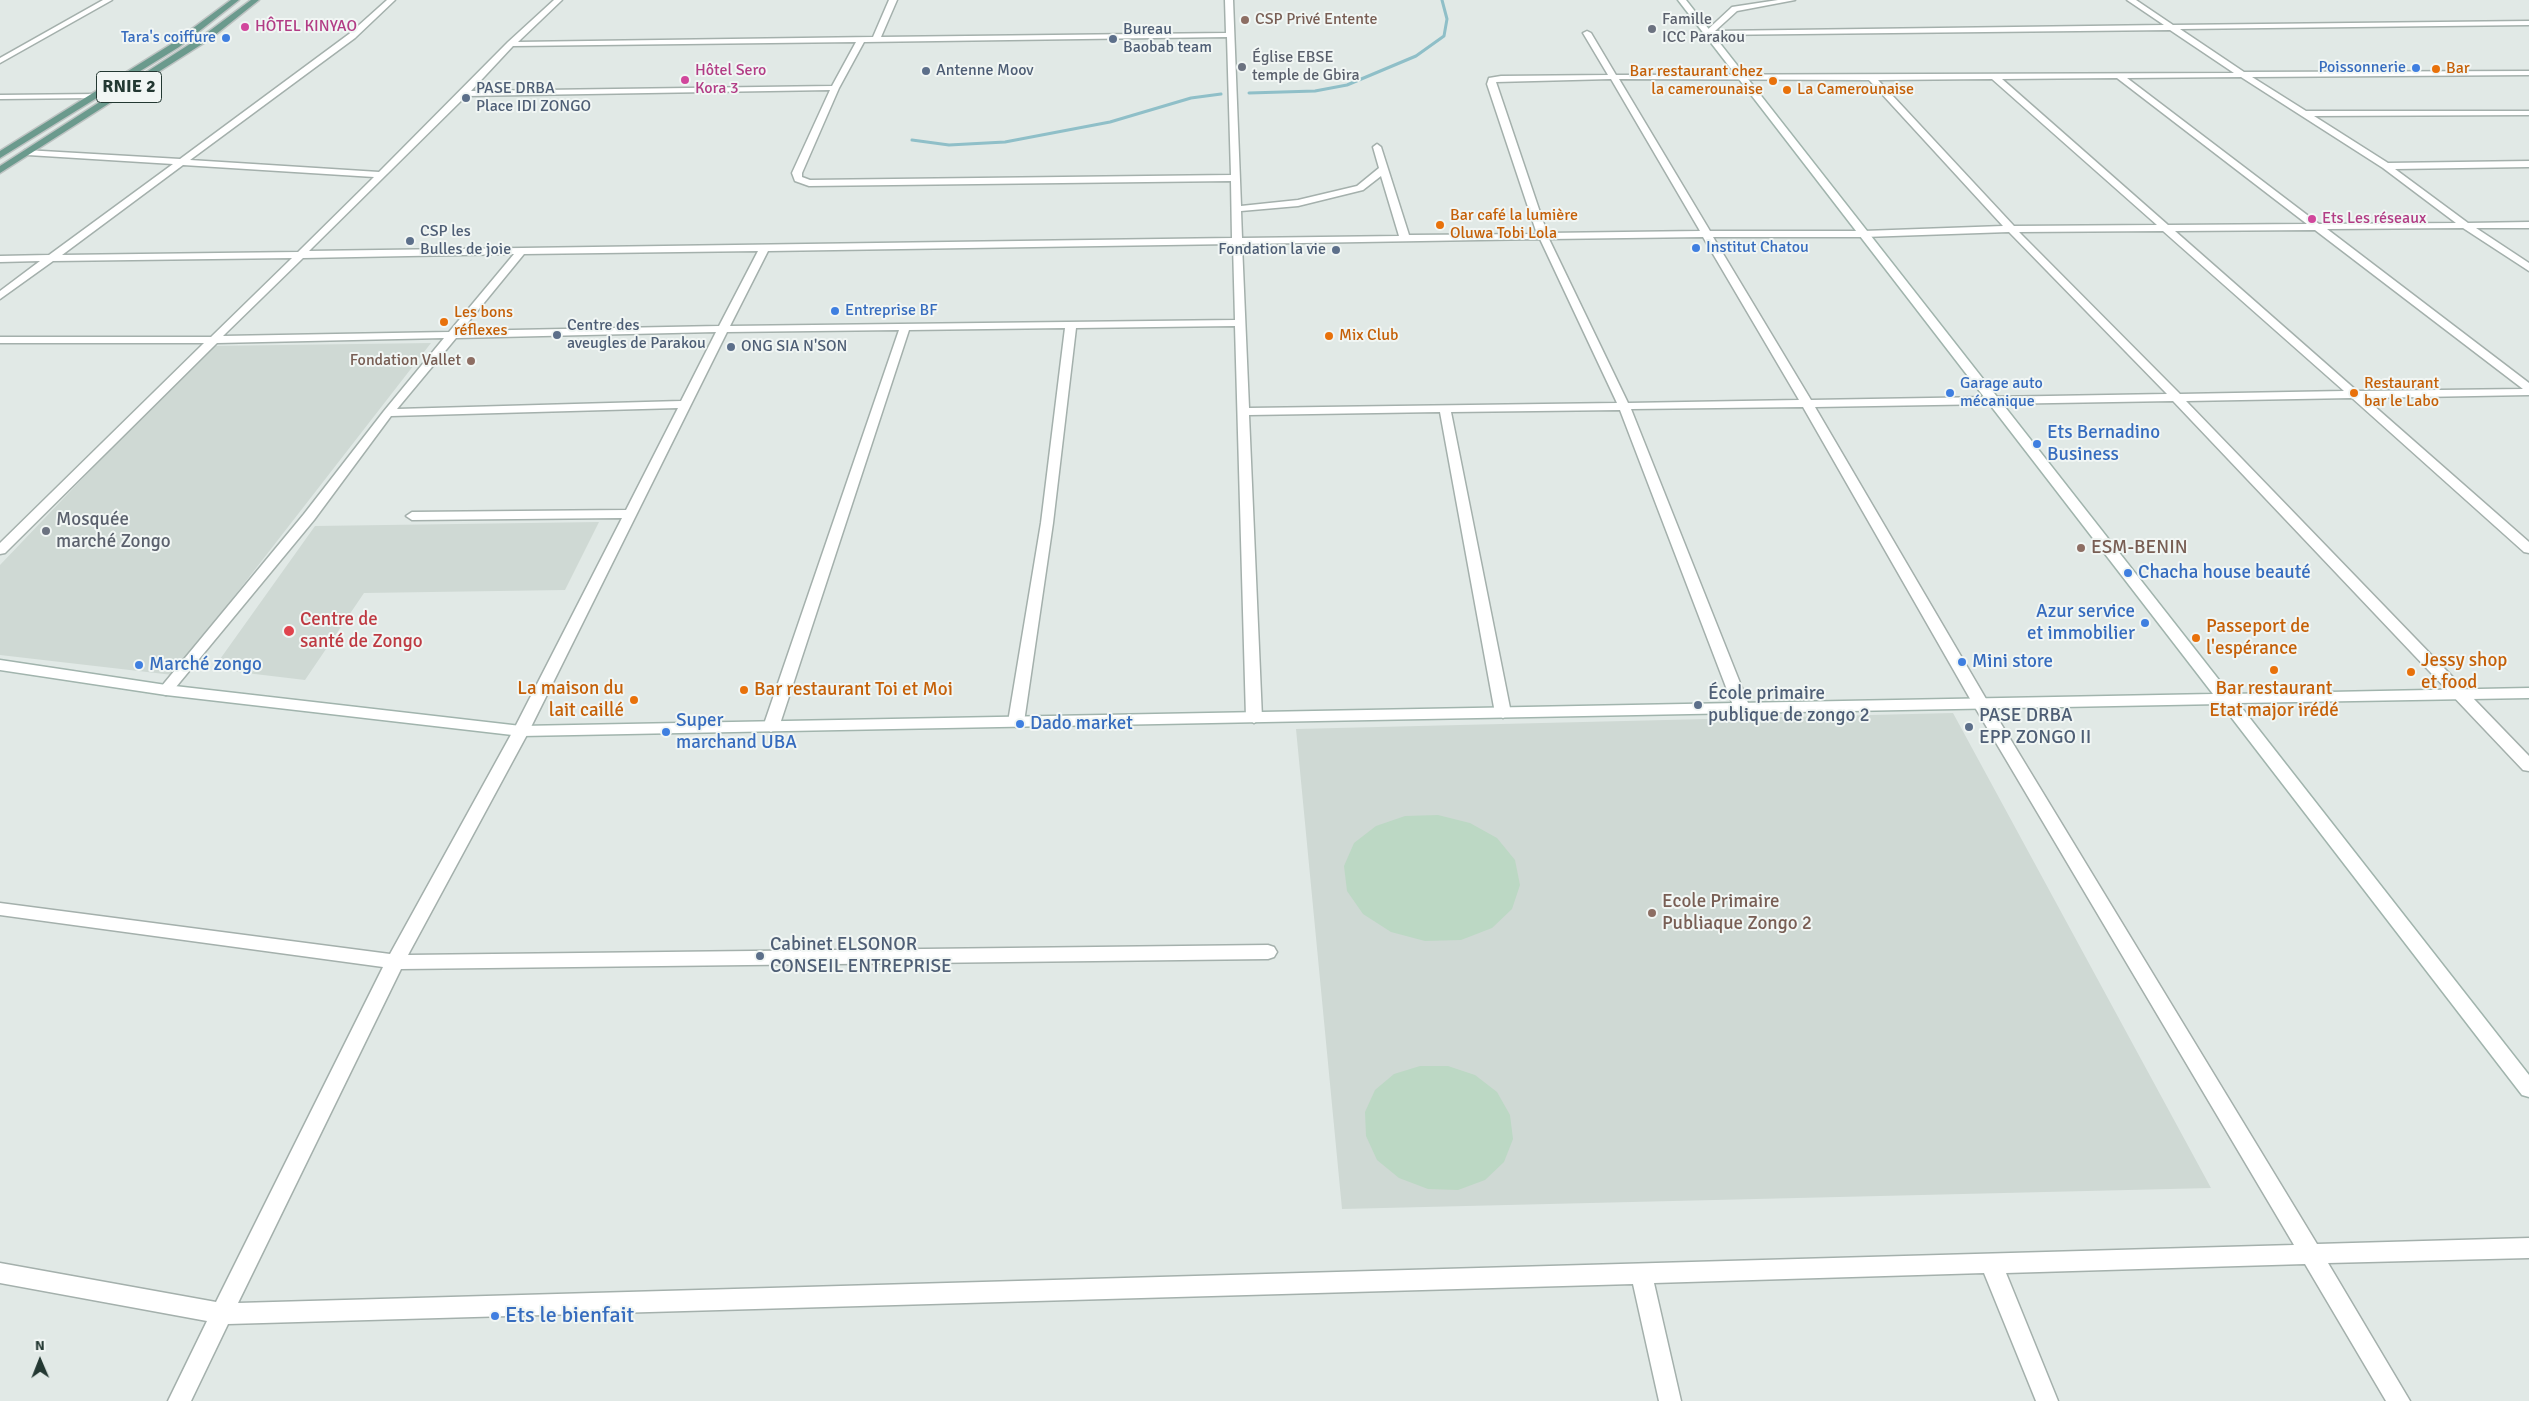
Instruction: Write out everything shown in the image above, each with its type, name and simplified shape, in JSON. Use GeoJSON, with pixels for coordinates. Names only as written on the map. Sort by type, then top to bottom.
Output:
{"type":"FeatureCollection","features":[{"type":"Feature","properties":{"kind":"main road","name":"RNIE 2"},"geometry":{"type":"LineString","coordinates":[[0,155],[176,45],[235,0]]}},
{"type":"Feature","properties":{"kind":"main road","name":"RNIE 2"},"geometry":{"type":"LineString","coordinates":[[0,170],[207,37],[255,0]]}},
{"type":"Feature","properties":{"kind":"street"},"geometry":{"type":"LineString","coordinates":[[0,60],[108,0]]}},
{"type":"Feature","properties":{"kind":"street"},"geometry":{"type":"LineString","coordinates":[[0,296],[352,36],[391,0]]}},
{"type":"Feature","properties":{"kind":"street"},"geometry":{"type":"LineString","coordinates":[[0,550],[212,340],[302,255],[464,94],[511,44],[558,0]]}},
{"type":"Feature","properties":{"kind":"street"},"geometry":{"type":"LineString","coordinates":[[876,40],[893,0]]}},
{"type":"Feature","properties":{"kind":"street"},"geometry":{"type":"LineString","coordinates":[[1229,0],[1254,718]]}},
{"type":"Feature","properties":{"kind":"street"},"geometry":{"type":"LineString","coordinates":[[1682,0],[2529,1089]]}},
{"type":"Feature","properties":{"kind":"street"},"geometry":{"type":"LineString","coordinates":[[1708,33],[1735,9],[1791,0]]}},
{"type":"Feature","properties":{"kind":"street"},"geometry":{"type":"LineString","coordinates":[[2131,0],[2243,75],[2386,166],[2466,226],[2529,268]]}},
{"type":"Feature","properties":{"kind":"street"},"geometry":{"type":"LineString","coordinates":[[1708,33],[2529,23]]}},
{"type":"Feature","properties":{"kind":"street"},"geometry":{"type":"LineString","coordinates":[[1587,33],[1807,403],[1981,704],[2399,1401]]}},
{"type":"Feature","properties":{"kind":"street"},"geometry":{"type":"LineString","coordinates":[[511,44],[1230,35]]}},
{"type":"Feature","properties":{"kind":"street"},"geometry":{"type":"LineString","coordinates":[[861,40],[835,88],[797,174],[798,179],[810,183],[1236,178]]}},
{"type":"Feature","properties":{"kind":"street"},"geometry":{"type":"LineString","coordinates":[[1742,708],[1624,406],[1543,236],[1491,84],[1492,80],[1501,78],[1613,77],[1743,78],[2529,73]]}},
{"type":"Feature","properties":{"kind":"street"},"geometry":{"type":"LineString","coordinates":[[2118,75],[2529,388]]}},
{"type":"Feature","properties":{"kind":"street"},"geometry":{"type":"LineString","coordinates":[[1870,76],[2012,229],[2177,398],[2529,766]]}},
{"type":"Feature","properties":{"kind":"street"},"geometry":{"type":"LineString","coordinates":[[1994,76],[2529,549]]}},
{"type":"Feature","properties":{"kind":"street"},"geometry":{"type":"LineString","coordinates":[[464,94],[835,88]]}},
{"type":"Feature","properties":{"kind":"street"},"geometry":{"type":"LineString","coordinates":[[0,96],[95,96]]}},
{"type":"Feature","properties":{"kind":"street"},"geometry":{"type":"LineString","coordinates":[[2306,114],[2529,113]]}},
{"type":"Feature","properties":{"kind":"street"},"geometry":{"type":"LineString","coordinates":[[1377,147],[1405,238]]}},
{"type":"Feature","properties":{"kind":"street"},"geometry":{"type":"LineString","coordinates":[[28,152],[382,175]]}},
{"type":"Feature","properties":{"kind":"street"},"geometry":{"type":"LineString","coordinates":[[2386,166],[2529,164]]}},
{"type":"Feature","properties":{"kind":"street"},"geometry":{"type":"LineString","coordinates":[[1237,208],[1298,203],[1360,188],[1384,169]]}},
{"type":"Feature","properties":{"kind":"street"},"geometry":{"type":"LineString","coordinates":[[0,259],[1543,236],[1864,234],[2012,229],[2529,225]]}},
{"type":"Feature","properties":{"kind":"street"},"geometry":{"type":"LineString","coordinates":[[179,1401],[224,1314],[395,962],[521,732],[764,248]]}},
{"type":"Feature","properties":{"kind":"street"},"geometry":{"type":"LineString","coordinates":[[166,690],[309,517],[388,412],[521,252]]}},
{"type":"Feature","properties":{"kind":"street"},"geometry":{"type":"LineString","coordinates":[[0,340],[212,340],[724,329],[1240,324]]}},
{"type":"Feature","properties":{"kind":"street"},"geometry":{"type":"LineString","coordinates":[[1016,722],[1047,523],[1071,325]]}},
{"type":"Feature","properties":{"kind":"street"},"geometry":{"type":"LineString","coordinates":[[771,727],[905,327]]}},
{"type":"Feature","properties":{"kind":"street"},"geometry":{"type":"LineString","coordinates":[[1244,412],[2529,392]]}},
{"type":"Feature","properties":{"kind":"street"},"geometry":{"type":"LineString","coordinates":[[388,412],[685,404]]}},
{"type":"Feature","properties":{"kind":"street"},"geometry":{"type":"LineString","coordinates":[[1445,409],[1503,713]]}},
{"type":"Feature","properties":{"kind":"street"},"geometry":{"type":"LineString","coordinates":[[412,516],[630,514]]}},
{"type":"Feature","properties":{"kind":"street"},"geometry":{"type":"LineString","coordinates":[[0,665],[166,690],[521,732],[2529,693]]}},
{"type":"Feature","properties":{"kind":"street"},"geometry":{"type":"LineString","coordinates":[[0,909],[395,962],[1268,952]]}},
{"type":"Feature","properties":{"kind":"street"},"geometry":{"type":"LineString","coordinates":[[0,1273],[224,1314],[2529,1248]]}},
{"type":"Feature","properties":{"kind":"street"},"geometry":{"type":"LineString","coordinates":[[1991,1263],[2046,1401]]}},
{"type":"Feature","properties":{"kind":"street"},"geometry":{"type":"LineString","coordinates":[[1641,1273],[1670,1401]]}},
{"type":"Feature","properties":{"kind":"shaded area"},"geometry":{"type":"Polygon","coordinates":[[[431,343],[173,675],[0,655],[0,565],[209,346],[431,343]]]}},
{"type":"Feature","properties":{"kind":"shaded area","name":"Centre de santé de Zongo"},"geometry":{"type":"Polygon","coordinates":[[[599,522],[565,590],[364,593],[305,680],[213,669],[315,526],[599,522]]]}},
{"type":"Feature","properties":{"kind":"shaded area"},"geometry":{"type":"Polygon","coordinates":[[[1953,713],[2211,1188],[1342,1209],[1296,729],[1953,713]]]}},
{"type":"Feature","properties":{"kind":"green space"},"geometry":{"type":"Polygon","coordinates":[[[1438,815],[1470,823],[1497,838],[1515,860],[1520,885],[1512,909],[1492,928],[1461,940],[1425,941],[1391,932],[1363,914],[1347,891],[1344,866],[1354,843],[1376,826],[1405,816],[1438,815]]]}},
{"type":"Feature","properties":{"kind":"green space"},"geometry":{"type":"Polygon","coordinates":[[[1420,1066],[1448,1066],[1475,1075],[1497,1092],[1510,1115],[1513,1139],[1504,1162],[1485,1180],[1458,1190],[1428,1189],[1399,1178],[1377,1160],[1366,1136],[1365,1112],[1375,1090],[1394,1074],[1420,1066]]]}},
{"type":"Feature","properties":{"kind":"waterway"},"geometry":{"type":"LineString","coordinates":[[1249,93],[1315,91],[1347,85],[1416,56],[1444,36],[1447,19],[1442,0]]}},
{"type":"Feature","properties":{"kind":"waterway"},"geometry":{"type":"LineString","coordinates":[[912,140],[949,145],[1005,142],[1110,122],[1191,98],[1221,94]]}},
{"type":"Feature","properties":{"kind":"place","name":"CSP Privé Entente"},"geometry":{"type":"Point","coordinates":[1245,20]}},
{"type":"Feature","properties":{"kind":"place","name":"HÔTEL KINYAO"},"geometry":{"type":"Point","coordinates":[245,27]}},
{"type":"Feature","properties":{"kind":"place","name":"Famille ICC Parakou"},"geometry":{"type":"Point","coordinates":[1652,29]}},
{"type":"Feature","properties":{"kind":"place","name":"Tara's coiffure"},"geometry":{"type":"Point","coordinates":[226,38]}},
{"type":"Feature","properties":{"kind":"place","name":"Bureau Baobab team"},"geometry":{"type":"Point","coordinates":[1113,39]}},
{"type":"Feature","properties":{"kind":"place","name":"Église EBSE temple de Gbira"},"geometry":{"type":"Point","coordinates":[1242,67]}},
{"type":"Feature","properties":{"kind":"place","name":"Poissonnerie"},"geometry":{"type":"Point","coordinates":[2416,68]}},
{"type":"Feature","properties":{"kind":"place","name":"Bar"},"geometry":{"type":"Point","coordinates":[2436,69]}},
{"type":"Feature","properties":{"kind":"place","name":"Antenne Moov"},"geometry":{"type":"Point","coordinates":[926,71]}},
{"type":"Feature","properties":{"kind":"place","name":"Hôtel Sero Kora 3"},"geometry":{"type":"Point","coordinates":[685,80]}},
{"type":"Feature","properties":{"kind":"place","name":"Bar restaurant chez la camerounaise"},"geometry":{"type":"Point","coordinates":[1773,81]}},
{"type":"Feature","properties":{"kind":"place","name":"La Camerounaise"},"geometry":{"type":"Point","coordinates":[1787,90]}},
{"type":"Feature","properties":{"kind":"place","name":"PASE DRBA Place IDI ZONGO"},"geometry":{"type":"Point","coordinates":[466,98]}},
{"type":"Feature","properties":{"kind":"place","name":"Ets Les réseaux"},"geometry":{"type":"Point","coordinates":[2312,219]}},
{"type":"Feature","properties":{"kind":"place","name":"Bar café la lumière Oluwa Tobi Lola"},"geometry":{"type":"Point","coordinates":[1440,225]}},
{"type":"Feature","properties":{"kind":"place","name":"CSP les Bulles de joie"},"geometry":{"type":"Point","coordinates":[410,241]}},
{"type":"Feature","properties":{"kind":"place","name":"Institut Chatou"},"geometry":{"type":"Point","coordinates":[1696,248]}},
{"type":"Feature","properties":{"kind":"place","name":"Fondation la vie"},"geometry":{"type":"Point","coordinates":[1336,250]}},
{"type":"Feature","properties":{"kind":"place","name":"Entreprise BF"},"geometry":{"type":"Point","coordinates":[835,311]}},
{"type":"Feature","properties":{"kind":"place","name":"Les bons réflexes"},"geometry":{"type":"Point","coordinates":[444,322]}},
{"type":"Feature","properties":{"kind":"place","name":"Centre des aveugles de Parakou"},"geometry":{"type":"Point","coordinates":[557,335]}},
{"type":"Feature","properties":{"kind":"place","name":"Mix Club"},"geometry":{"type":"Point","coordinates":[1329,336]}},
{"type":"Feature","properties":{"kind":"place","name":"ONG SIA N'SON"},"geometry":{"type":"Point","coordinates":[731,347]}},
{"type":"Feature","properties":{"kind":"place","name":"Fondation Vallet"},"geometry":{"type":"Point","coordinates":[471,361]}},
{"type":"Feature","properties":{"kind":"place","name":"Garage auto mécanique"},"geometry":{"type":"Point","coordinates":[1950,393]}},
{"type":"Feature","properties":{"kind":"place","name":"Restaurant bar le Labo"},"geometry":{"type":"Point","coordinates":[2354,393]}},
{"type":"Feature","properties":{"kind":"place","name":"Ets Bernadino Business"},"geometry":{"type":"Point","coordinates":[2037,444]}},
{"type":"Feature","properties":{"kind":"place","name":"Mosquée marché Zongo"},"geometry":{"type":"Point","coordinates":[46,531]}},
{"type":"Feature","properties":{"kind":"place","name":"ESM-BENIN"},"geometry":{"type":"Point","coordinates":[2081,548]}},
{"type":"Feature","properties":{"kind":"place","name":"Chacha house beauté"},"geometry":{"type":"Point","coordinates":[2128,573]}},
{"type":"Feature","properties":{"kind":"place","name":"Azur service et immobilier"},"geometry":{"type":"Point","coordinates":[2145,623]}},
{"type":"Feature","properties":{"kind":"place","name":"Centre de santé de Zongo"},"geometry":{"type":"Point","coordinates":[289,631]}},
{"type":"Feature","properties":{"kind":"place","name":"Passeport de l'espérance"},"geometry":{"type":"Point","coordinates":[2196,638]}},
{"type":"Feature","properties":{"kind":"place","name":"Mini store"},"geometry":{"type":"Point","coordinates":[1962,662]}},
{"type":"Feature","properties":{"kind":"place","name":"Marché zongo"},"geometry":{"type":"Point","coordinates":[139,665]}},
{"type":"Feature","properties":{"kind":"place","name":"Bar restaurant Etat major irédé"},"geometry":{"type":"Point","coordinates":[2274,670]}},
{"type":"Feature","properties":{"kind":"place","name":"Jessy shop et food"},"geometry":{"type":"Point","coordinates":[2411,672]}},
{"type":"Feature","properties":{"kind":"place","name":"Bar restaurant Toi et Moi"},"geometry":{"type":"Point","coordinates":[744,690]}},
{"type":"Feature","properties":{"kind":"place","name":"La maison du lait caillé"},"geometry":{"type":"Point","coordinates":[634,700]}},
{"type":"Feature","properties":{"kind":"place","name":"École primaire publique de zongo 2"},"geometry":{"type":"Point","coordinates":[1698,705]}},
{"type":"Feature","properties":{"kind":"place","name":"Dado market"},"geometry":{"type":"Point","coordinates":[1020,724]}},
{"type":"Feature","properties":{"kind":"place","name":"PASE DRBA EPP ZONGO II"},"geometry":{"type":"Point","coordinates":[1969,727]}},
{"type":"Feature","properties":{"kind":"place","name":"Super marchand UBA"},"geometry":{"type":"Point","coordinates":[666,732]}},
{"type":"Feature","properties":{"kind":"place","name":"Ecole Primaire Publiaque Zongo 2"},"geometry":{"type":"Point","coordinates":[1652,913]}},
{"type":"Feature","properties":{"kind":"place","name":"Cabinet ELSONOR CONSEIL ENTREPRISE"},"geometry":{"type":"Point","coordinates":[760,956]}},
{"type":"Feature","properties":{"kind":"place","name":"Ets le bienfait"},"geometry":{"type":"Point","coordinates":[495,1316]}}]}
